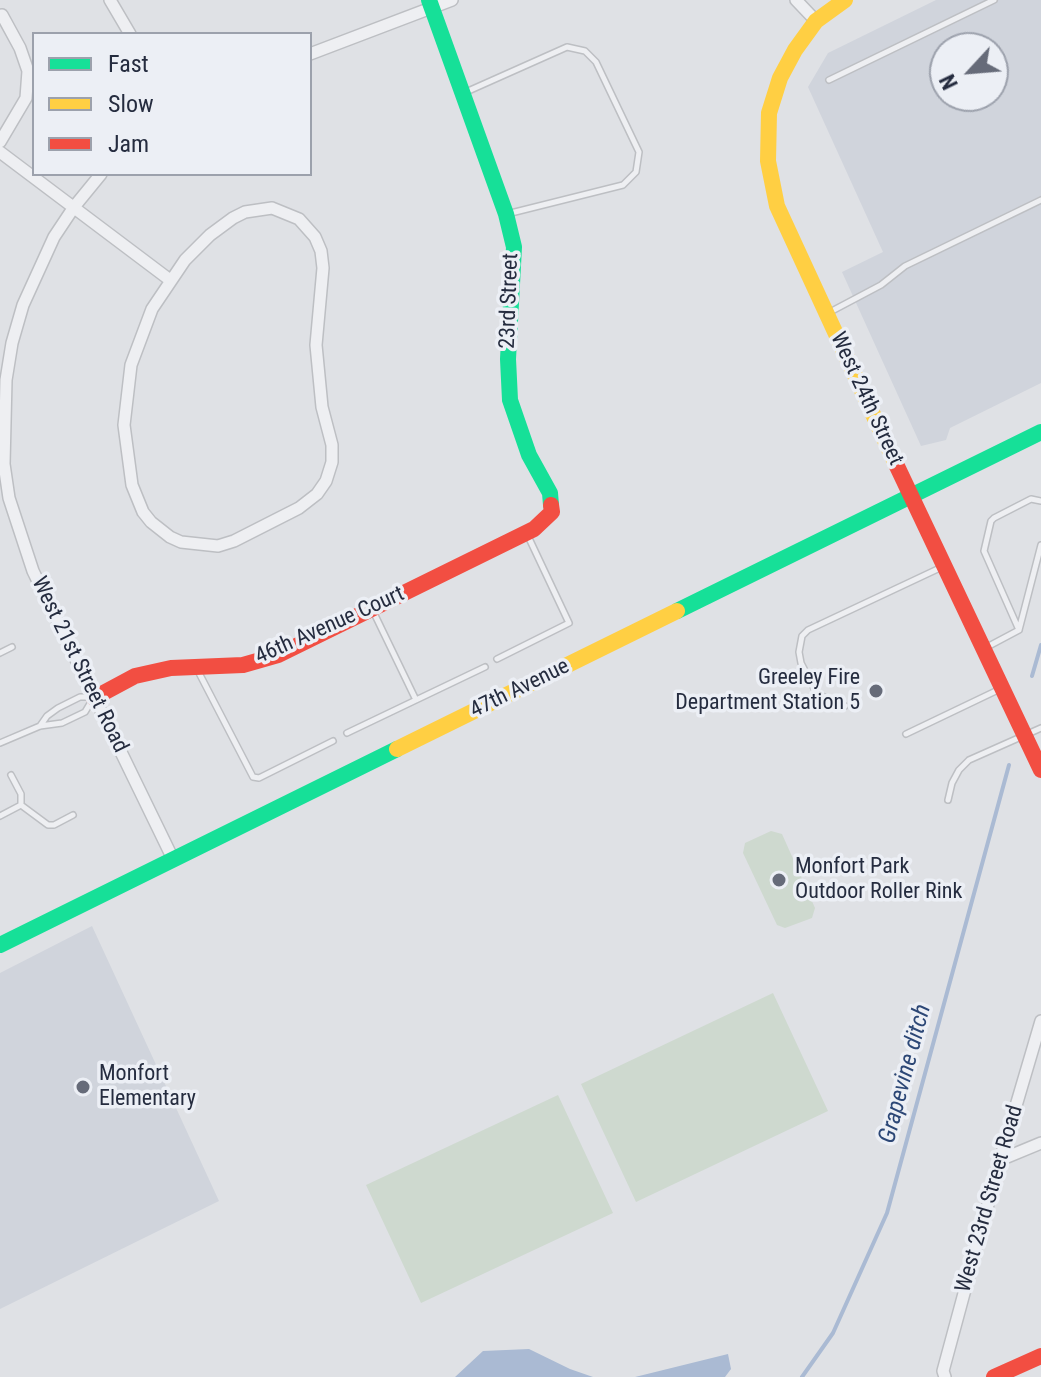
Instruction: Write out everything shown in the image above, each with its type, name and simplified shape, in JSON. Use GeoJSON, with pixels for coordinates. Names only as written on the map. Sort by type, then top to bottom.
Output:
{"type":"FeatureCollection","features":[{"type":"Feature","properties":{"kind":"street"},"geometry":{"type":"LineString","coordinates":[[110,0],[129,32]]}},
{"type":"Feature","properties":{"kind":"street"},"geometry":{"type":"LineString","coordinates":[[312,53],[431,4],[452,0]]}},
{"type":"Feature","properties":{"kind":"street"},"geometry":{"type":"LineString","coordinates":[[796,0],[816,21]]}},
{"type":"Feature","properties":{"kind":"street","name":"West 24th Street"},"geometry":{"type":"LineString","coordinates":[[845,0],[816,21],[780,78],[769,113],[768,161],[777,206],[943,567],[1041,770]]}},
{"type":"Feature","properties":{"kind":"street","name":"23rd Street"},"geometry":{"type":"LineString","coordinates":[[431,4],[506,214],[514,247],[508,359],[510,400],[529,455],[550,493],[552,512]]}},
{"type":"Feature","properties":{"kind":"street"},"geometry":{"type":"LineString","coordinates":[[0,142],[18,114],[28,88],[26,64],[1,15]]}},
{"type":"Feature","properties":{"kind":"street"},"geometry":{"type":"LineString","coordinates":[[4,155],[32,176]]}},
{"type":"Feature","properties":{"kind":"street"},"geometry":{"type":"LineString","coordinates":[[32,176],[170,280]]}},
{"type":"Feature","properties":{"kind":"street","name":"West 21st Street Road"},"geometry":{"type":"LineString","coordinates":[[99,176],[74,207],[38,268],[12,343],[3,413],[2,464],[9,498],[33,571],[173,859]]}},
{"type":"Feature","properties":{"kind":"street"},"geometry":{"type":"LineString","coordinates":[[258,209],[286,212],[299,219],[315,237],[321,251],[323,268],[316,345],[318,379],[333,452],[326,481],[317,494],[299,508],[218,546],[181,542],[151,522],[137,500],[127,457],[124,425],[131,365],[152,309],[170,280],[210,235],[233,218],[258,209]]}},
{"type":"Feature","properties":{"kind":"street","name":"47th Avenue"},"geometry":{"type":"LineString","coordinates":[[0,945],[1041,432]]}},
{"type":"Feature","properties":{"kind":"street","name":"46th Avenue Court"},"geometry":{"type":"LineString","coordinates":[[94,698],[135,676],[171,668],[243,665],[278,655],[534,529],[552,512]]}},
{"type":"Feature","properties":{"kind":"street","name":"West 23rd Street Road"},"geometry":{"type":"LineString","coordinates":[[945,1377],[943,1371],[1041,1021]]}},
{"type":"Feature","properties":{"kind":"street"},"geometry":{"type":"LineString","coordinates":[[1000,1160],[1041,1143]]}},
{"type":"Feature","properties":{"kind":"street"},"geometry":{"type":"LineString","coordinates":[[994,1377],[1041,1356]]}},
{"type":"Feature","properties":{"kind":"lane"},"geometry":{"type":"LineString","coordinates":[[829,80],[994,0]]}},
{"type":"Feature","properties":{"kind":"lane"},"geometry":{"type":"LineString","coordinates":[[464,93],[567,47],[585,51],[596,62],[639,152],[636,172],[623,185],[506,214]]}},
{"type":"Feature","properties":{"kind":"lane"},"geometry":{"type":"LineString","coordinates":[[825,314],[881,285],[905,266],[1041,200]]}},
{"type":"Feature","properties":{"kind":"lane"},"geometry":{"type":"LineString","coordinates":[[1019,630],[984,551],[991,521],[1031,499],[1041,501]]}},
{"type":"Feature","properties":{"kind":"lane"},"geometry":{"type":"LineString","coordinates":[[497,659],[569,623],[526,533]]}},
{"type":"Feature","properties":{"kind":"lane"},"geometry":{"type":"LineString","coordinates":[[983,649],[1019,630],[1041,545]]}},
{"type":"Feature","properties":{"kind":"lane"},"geometry":{"type":"LineString","coordinates":[[845,706],[817,694],[801,663],[799,652],[802,636],[808,630],[943,567]]}},
{"type":"Feature","properties":{"kind":"lane"},"geometry":{"type":"LineString","coordinates":[[372,609],[416,700]]}},
{"type":"Feature","properties":{"kind":"lane"},"geometry":{"type":"LineString","coordinates":[[0,653],[12,647]]}},
{"type":"Feature","properties":{"kind":"lane"},"geometry":{"type":"LineString","coordinates":[[196,667],[253,777],[259,778],[333,741]]}},
{"type":"Feature","properties":{"kind":"lane"},"geometry":{"type":"LineString","coordinates":[[347,733],[485,667]]}},
{"type":"Feature","properties":{"kind":"lane"},"geometry":{"type":"LineString","coordinates":[[906,734],[1001,688]]}},
{"type":"Feature","properties":{"kind":"lane"},"geometry":{"type":"LineString","coordinates":[[0,743],[85,712],[94,698],[80,697],[58,708],[40,726]]}},
{"type":"Feature","properties":{"kind":"lane"},"geometry":{"type":"LineString","coordinates":[[948,800],[952,783],[969,760],[1041,728]]}},
{"type":"Feature","properties":{"kind":"lane"},"geometry":{"type":"LineString","coordinates":[[11,775],[21,794],[21,805]]}},
{"type":"Feature","properties":{"kind":"lane"},"geometry":{"type":"LineString","coordinates":[[21,805],[48,825],[73,815]]}},
{"type":"Feature","properties":{"kind":"lane"},"geometry":{"type":"LineString","coordinates":[[0,816],[21,805]]}},
{"type":"Feature","properties":{"kind":"shaded area"},"geometry":{"type":"Polygon","coordinates":[[[936,0],[1041,0],[1041,383],[950,428],[946,440],[921,446],[842,272],[883,252],[808,87],[828,53],[936,0]]]}},
{"type":"Feature","properties":{"kind":"shaded area","name":"Monfort Park Outdoor Roller Rink"},"geometry":{"type":"Polygon","coordinates":[[[771,831],[782,834],[815,908],[812,918],[785,928],[777,925],[743,853],[745,843],[771,831]]]}},
{"type":"Feature","properties":{"kind":"shaded area","name":"Monfort Elementary"},"geometry":{"type":"Polygon","coordinates":[[[92,926],[219,1201],[0,1309],[0,973],[92,926]]]}},
{"type":"Feature","properties":{"kind":"shaded area"},"geometry":{"type":"Polygon","coordinates":[[[773,993],[828,1111],[636,1202],[581,1084],[773,993]]]}},
{"type":"Feature","properties":{"kind":"shaded area"},"geometry":{"type":"Polygon","coordinates":[[[558,1095],[613,1213],[421,1303],[366,1185],[558,1095]]]}},
{"type":"Feature","properties":{"kind":"water"},"geometry":{"type":"Polygon","coordinates":[[[529,1349],[593,1377],[455,1377],[483,1351],[529,1349]]]}},
{"type":"Feature","properties":{"kind":"water"},"geometry":{"type":"Polygon","coordinates":[[[728,1354],[731,1369],[725,1377],[635,1377],[728,1354]]]}},
{"type":"Feature","properties":{"kind":"waterway","name":"Grapevine ditch"},"geometry":{"type":"LineString","coordinates":[[1032,676],[1041,645]]}},
{"type":"Feature","properties":{"kind":"waterway","name":"Grapevine ditch"},"geometry":{"type":"LineString","coordinates":[[802,1377],[833,1333],[887,1213],[1009,765]]}},
{"type":"Feature","properties":{"kind":"traffic: fast"},"geometry":{"type":"LineString","coordinates":[[429,0],[506,214],[514,247],[508,359],[510,400],[529,455],[550,493],[551,505]]}},
{"type":"Feature","properties":{"kind":"traffic: fast"},"geometry":{"type":"LineString","coordinates":[[677,611],[1041,432]]}},
{"type":"Feature","properties":{"kind":"traffic: fast"},"geometry":{"type":"LineString","coordinates":[[0,945],[397,749]]}},
{"type":"Feature","properties":{"kind":"traffic: slow"},"geometry":{"type":"LineString","coordinates":[[845,0],[816,21],[780,78],[769,113],[768,161],[777,206],[895,462]]}},
{"type":"Feature","properties":{"kind":"traffic: slow"},"geometry":{"type":"LineString","coordinates":[[397,749],[677,611]]}},
{"type":"Feature","properties":{"kind":"traffic: jam"},"geometry":{"type":"LineString","coordinates":[[895,462],[1041,770]]}},
{"type":"Feature","properties":{"kind":"traffic: jam"},"geometry":{"type":"LineString","coordinates":[[94,698],[135,676],[171,668],[243,665],[278,655],[534,529],[552,512],[551,505]]}},
{"type":"Feature","properties":{"kind":"traffic: jam"},"geometry":{"type":"LineString","coordinates":[[994,1377],[1041,1356]]}},
{"type":"Feature","properties":{"kind":"place","name":"Greeley Fire Department Station 5"},"geometry":{"type":"Point","coordinates":[876,691]}},
{"type":"Feature","properties":{"kind":"place","name":"Monfort Park Outdoor Roller Rink"},"geometry":{"type":"Point","coordinates":[779,880]}},
{"type":"Feature","properties":{"kind":"place","name":"Monfort Elementary"},"geometry":{"type":"Point","coordinates":[83,1087]}}]}
